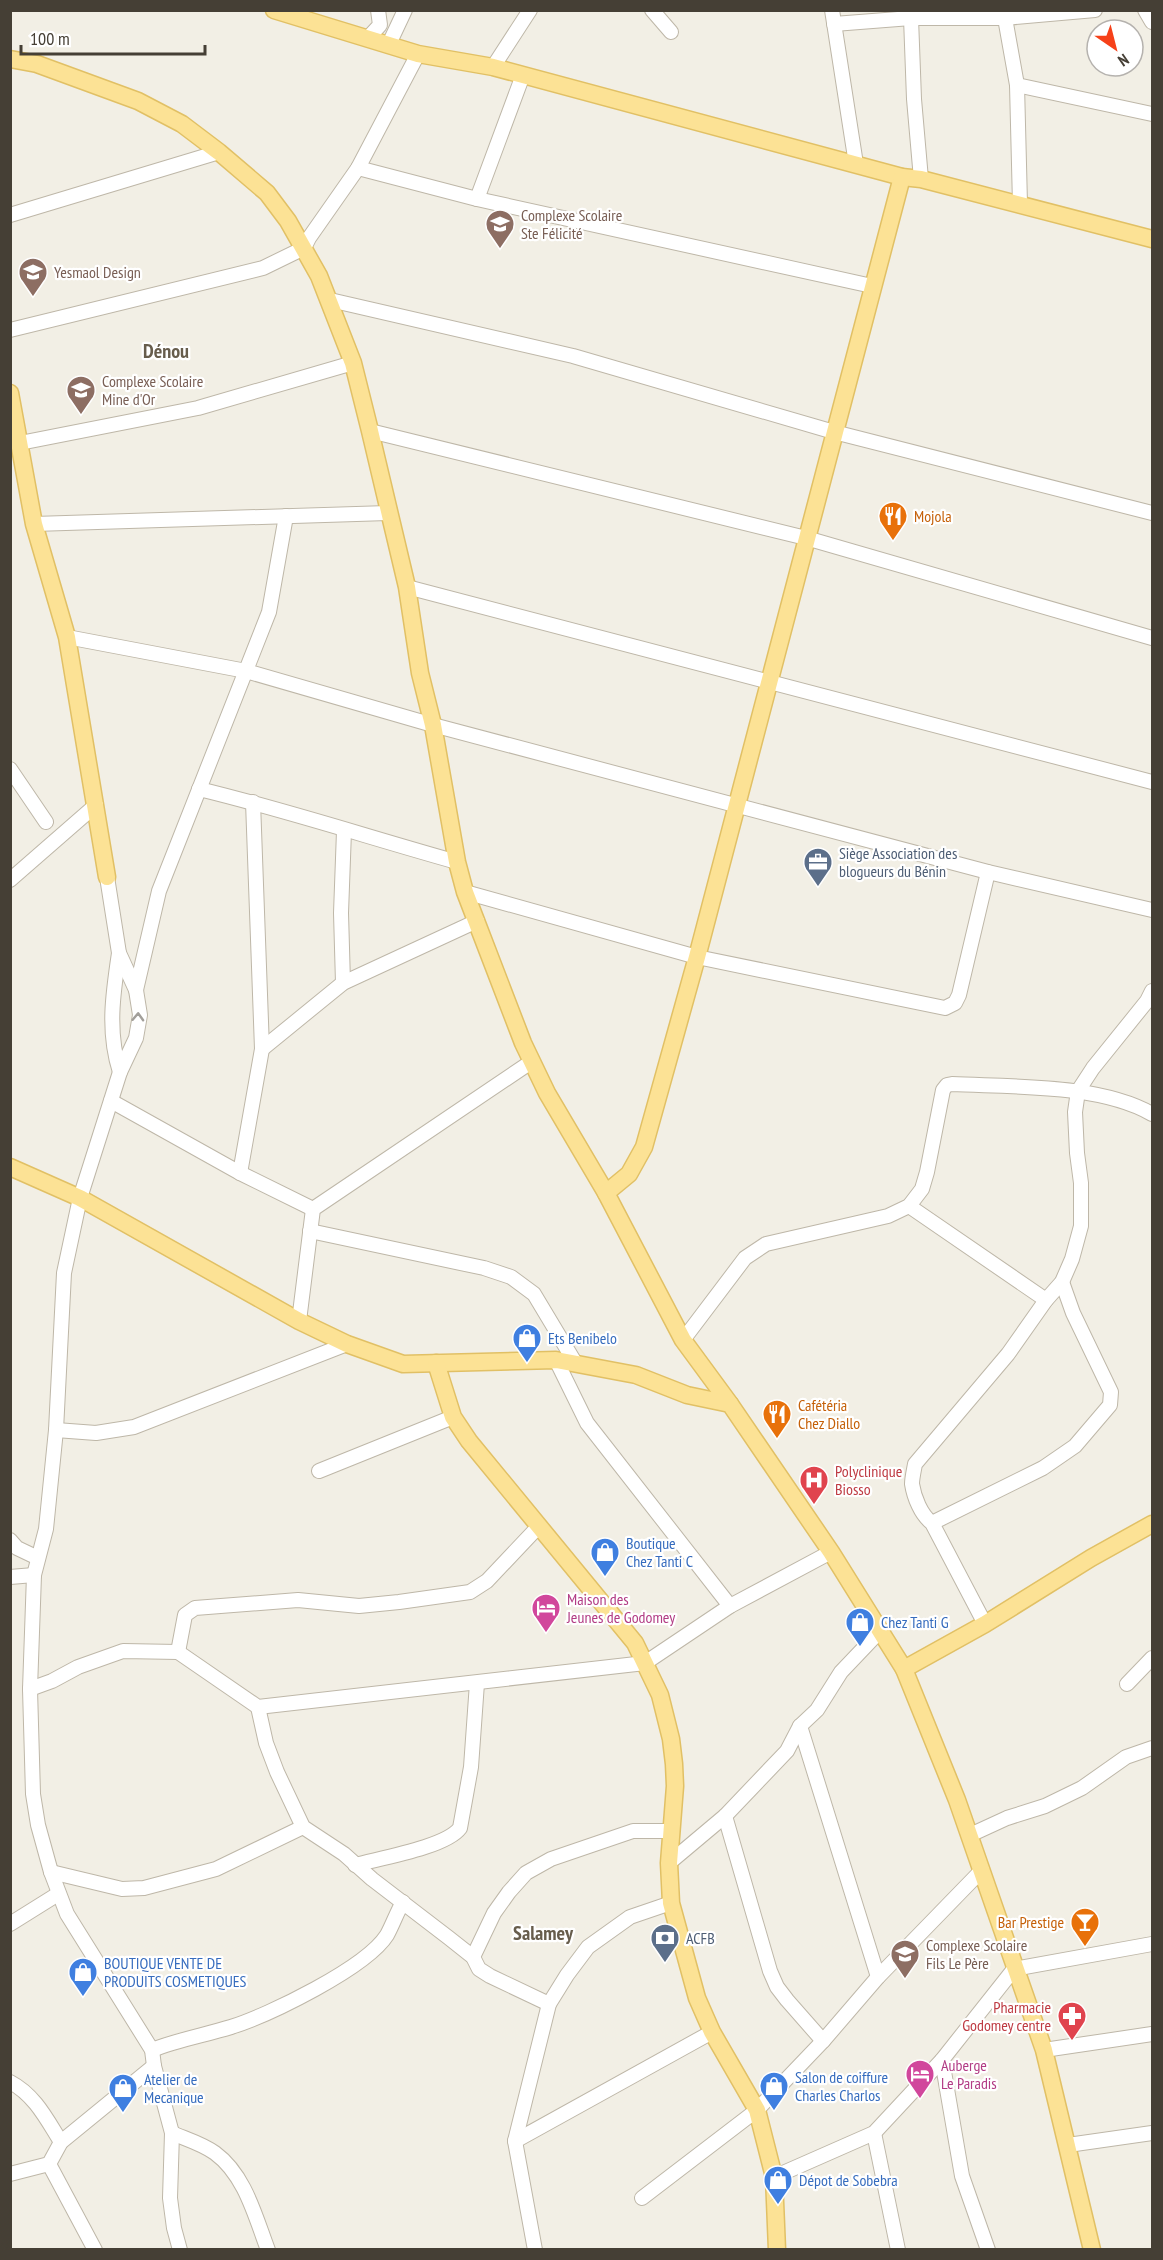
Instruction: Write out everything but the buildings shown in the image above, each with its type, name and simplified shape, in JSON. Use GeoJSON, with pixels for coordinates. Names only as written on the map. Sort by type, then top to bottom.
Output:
{"type":"FeatureCollection","features":[{"type":"Feature","properties":{"kind":"main road"},"geometry":{"type":"LineString","coordinates":[[274,10],[292,13],[418,54],[493,67],[902,177],[921,179],[1152,239]]}},
{"type":"Feature","properties":{"kind":"main road"},"geometry":{"type":"LineString","coordinates":[[10,52],[138,101],[182,124],[219,152],[267,193],[304,248],[330,300],[353,363],[407,587],[420,673],[434,724],[465,892],[531,1062],[606,1193],[683,1340],[730,1404],[831,1552],[904,1669],[970,1835],[1014,1969],[1044,2050],[1092,2250]]}},
{"type":"Feature","properties":{"kind":"main road"},"geometry":{"type":"LineString","coordinates":[[10,59],[37,64]]}},
{"type":"Feature","properties":{"kind":"main road"},"geometry":{"type":"LineString","coordinates":[[606,1193],[629,1174],[644,1147],[697,957],[902,177]]}},
{"type":"Feature","properties":{"kind":"main road"},"geometry":{"type":"LineString","coordinates":[[10,393],[34,524],[67,637],[107,878]]}},
{"type":"Feature","properties":{"kind":"main road"},"geometry":{"type":"LineString","coordinates":[[10,1167],[80,1198],[299,1321],[347,1344],[404,1364],[556,1360],[636,1375],[687,1395],[730,1404]]}},
{"type":"Feature","properties":{"kind":"main road"},"geometry":{"type":"LineString","coordinates":[[436,1363],[453,1417],[483,1461],[635,1643],[660,1695],[671,1739],[675,1786],[670,1831],[671,1903],[697,1998],[712,2032],[757,2110],[774,2177],[777,2250]]}},
{"type":"Feature","properties":{"kind":"main road"},"geometry":{"type":"LineString","coordinates":[[904,1669],[985,1624],[1091,1558],[1152,1524]]}},
{"type":"Feature","properties":{"kind":"street"},"geometry":{"type":"LineString","coordinates":[[368,38],[380,25],[378,10]]}},
{"type":"Feature","properties":{"kind":"street"},"geometry":{"type":"LineString","coordinates":[[389,44],[405,10]]}},
{"type":"Feature","properties":{"kind":"street"},"geometry":{"type":"LineString","coordinates":[[652,10],[671,32]]}},
{"type":"Feature","properties":{"kind":"street"},"geometry":{"type":"LineString","coordinates":[[856,164],[833,17],[915,14],[1005,18],[1095,10]]}},
{"type":"Feature","properties":{"kind":"street"},"geometry":{"type":"LineString","coordinates":[[1146,10],[1152,22]]}},
{"type":"Feature","properties":{"kind":"street"},"geometry":{"type":"LineString","coordinates":[[493,67],[528,11]]}},
{"type":"Feature","properties":{"kind":"street"},"geometry":{"type":"LineString","coordinates":[[915,14],[914,99],[921,179]]}},
{"type":"Feature","properties":{"kind":"street"},"geometry":{"type":"LineString","coordinates":[[1005,18],[1017,85],[1020,204]]}},
{"type":"Feature","properties":{"kind":"street"},"geometry":{"type":"LineString","coordinates":[[10,330],[264,268],[304,248],[309,237],[358,168],[418,54]]}},
{"type":"Feature","properties":{"kind":"street"},"geometry":{"type":"LineString","coordinates":[[477,199],[523,75]]}},
{"type":"Feature","properties":{"kind":"street"},"geometry":{"type":"LineString","coordinates":[[1017,85],[1152,114]]}},
{"type":"Feature","properties":{"kind":"street"},"geometry":{"type":"LineString","coordinates":[[10,215],[219,152]]}},
{"type":"Feature","properties":{"kind":"street"},"geometry":{"type":"LineString","coordinates":[[358,168],[477,199],[872,286]]}},
{"type":"Feature","properties":{"kind":"street"},"geometry":{"type":"LineString","coordinates":[[330,300],[573,356],[834,432],[1152,513]]}},
{"type":"Feature","properties":{"kind":"street"},"geometry":{"type":"LineString","coordinates":[[20,443],[198,408],[353,363]]}},
{"type":"Feature","properties":{"kind":"street"},"geometry":{"type":"LineString","coordinates":[[370,431],[806,538],[1152,638]]}},
{"type":"Feature","properties":{"kind":"street"},"geometry":{"type":"LineString","coordinates":[[34,524],[388,513]]}},
{"type":"Feature","properties":{"kind":"street"},"geometry":{"type":"LineString","coordinates":[[136,990],[159,891],[269,612],[286,516]]}},
{"type":"Feature","properties":{"kind":"street"},"geometry":{"type":"LineString","coordinates":[[407,587],[1152,782]]}},
{"type":"Feature","properties":{"kind":"street"},"geometry":{"type":"LineString","coordinates":[[67,637],[246,671],[434,724],[988,872],[1152,910]]}},
{"type":"Feature","properties":{"kind":"street"},"geometry":{"type":"LineString","coordinates":[[10,769],[46,822]]}},
{"type":"Feature","properties":{"kind":"street"},"geometry":{"type":"LineString","coordinates":[[199,789],[253,802],[345,831],[458,862]]}},
{"type":"Feature","properties":{"kind":"street"},"geometry":{"type":"LineString","coordinates":[[240,1173],[262,1049],[253,802]]}},
{"type":"Feature","properties":{"kind":"street"},"geometry":{"type":"LineString","coordinates":[[10,880],[96,805]]}},
{"type":"Feature","properties":{"kind":"street"},"geometry":{"type":"LineString","coordinates":[[343,983],[342,913],[345,831]]}},
{"type":"Feature","properties":{"kind":"street"},"geometry":{"type":"LineString","coordinates":[[465,892],[697,957],[945,1008],[955,1003],[959,995],[988,872]]}},
{"type":"Feature","properties":{"kind":"street"},"geometry":{"type":"LineString","coordinates":[[107,878],[119,953],[136,990],[140,1015],[136,1038],[120,1072],[80,1198],[64,1273],[56,1430],[46,1529],[34,1575],[30,1689],[33,1794],[38,1825],[51,1872],[67,1914],[152,2050],[154,2066],[172,2133],[170,2198],[180,2250]]}},
{"type":"Feature","properties":{"kind":"street"},"geometry":{"type":"LineString","coordinates":[[262,1049],[343,983],[477,921]]}},
{"type":"Feature","properties":{"kind":"street"},"geometry":{"type":"LineString","coordinates":[[119,953],[114,986],[112,1036],[113,1051],[120,1072]]}},
{"type":"Feature","properties":{"kind":"street"},"geometry":{"type":"LineString","coordinates":[[985,1624],[932,1523],[926,1519],[917,1501],[912,1482],[915,1464],[1008,1354],[1046,1300],[1062,1282],[1072,1259],[1081,1226],[1081,1183],[1075,1112],[1078,1091],[1151,998]]}},
{"type":"Feature","properties":{"kind":"street"},"geometry":{"type":"LineString","coordinates":[[299,1321],[313,1209],[531,1062]]}},
{"type":"Feature","properties":{"kind":"street"},"geometry":{"type":"LineString","coordinates":[[683,1340],[745,1258],[766,1244],[888,1216],[909,1206],[922,1189],[943,1090],[947,1085],[1078,1091],[1132,1104],[1152,1114]]}},
{"type":"Feature","properties":{"kind":"street"},"geometry":{"type":"LineString","coordinates":[[111,1101],[240,1173],[313,1209]]}},
{"type":"Feature","properties":{"kind":"street"},"geometry":{"type":"LineString","coordinates":[[909,1206],[1046,1300]]}},
{"type":"Feature","properties":{"kind":"street"},"geometry":{"type":"LineString","coordinates":[[310,1231],[484,1268],[512,1277],[534,1294],[576,1364]]}},
{"type":"Feature","properties":{"kind":"street"},"geometry":{"type":"LineString","coordinates":[[932,1523],[1043,1468],[1076,1446],[1110,1405],[1111,1392],[1073,1313],[1062,1282]]}},
{"type":"Feature","properties":{"kind":"street"},"geometry":{"type":"LineString","coordinates":[[56,1430],[96,1433],[134,1427],[347,1344]]}},
{"type":"Feature","properties":{"kind":"street"},"geometry":{"type":"LineString","coordinates":[[556,1360],[587,1423],[730,1606]]}},
{"type":"Feature","properties":{"kind":"street"},"geometry":{"type":"LineString","coordinates":[[319,1471],[453,1417]]}},
{"type":"Feature","properties":{"kind":"street"},"geometry":{"type":"LineString","coordinates":[[178,1652],[185,1615],[195,1608],[298,1600],[359,1606],[470,1592],[487,1581],[539,1526]]}},
{"type":"Feature","properties":{"kind":"street"},"geometry":{"type":"LineString","coordinates":[[10,1540],[17,1548],[38,1558]]}},
{"type":"Feature","properties":{"kind":"street"},"geometry":{"type":"LineString","coordinates":[[30,1689],[52,1681],[78,1667],[123,1651],[178,1652],[258,1707],[645,1663],[730,1606],[831,1552]]}},
{"type":"Feature","properties":{"kind":"street"},"geometry":{"type":"LineString","coordinates":[[10,1577],[34,1575]]}},
{"type":"Feature","properties":{"kind":"street"},"geometry":{"type":"LineString","coordinates":[[669,1863],[725,1816],[787,1750],[800,1726],[817,1710],[841,1672],[880,1631]]}},
{"type":"Feature","properties":{"kind":"street"},"geometry":{"type":"LineString","coordinates":[[1127,1684],[1152,1658]]}},
{"type":"Feature","properties":{"kind":"street"},"geometry":{"type":"LineString","coordinates":[[355,1864],[438,1843],[455,1835],[460,1828],[471,1767],[477,1683]]}},
{"type":"Feature","properties":{"kind":"street"},"geometry":{"type":"LineString","coordinates":[[258,1707],[266,1743],[303,1827],[355,1864],[472,1957],[480,1969],[549,2004]]}},
{"type":"Feature","properties":{"kind":"street"},"geometry":{"type":"LineString","coordinates":[[800,1726],[878,1977]]}},
{"type":"Feature","properties":{"kind":"street"},"geometry":{"type":"LineString","coordinates":[[970,1835],[1007,1818],[1046,1806],[1082,1788],[1126,1757],[1152,1748]]}},
{"type":"Feature","properties":{"kind":"street"},"geometry":{"type":"LineString","coordinates":[[725,1816],[777,1987],[823,2041]]}},
{"type":"Feature","properties":{"kind":"street"},"geometry":{"type":"LineString","coordinates":[[51,1872],[122,1889],[144,1888],[216,1869],[303,1827]]}},
{"type":"Feature","properties":{"kind":"street"},"geometry":{"type":"LineString","coordinates":[[472,1957],[494,1913],[508,1892],[526,1873],[552,1859],[633,1831],[670,1831]]}},
{"type":"Feature","properties":{"kind":"street"},"geometry":{"type":"LineString","coordinates":[[642,2198],[757,2110],[823,2041],[878,1977],[982,1870]]}},
{"type":"Feature","properties":{"kind":"street"},"geometry":{"type":"LineString","coordinates":[[10,1924],[58,1894]]}},
{"type":"Feature","properties":{"kind":"street"},"geometry":{"type":"LineString","coordinates":[[152,2050],[232,2027],[294,2001],[354,1964],[375,1948],[386,1936],[403,1902]]}},
{"type":"Feature","properties":{"kind":"street"},"geometry":{"type":"LineString","coordinates":[[535,2250],[515,2141],[549,2004],[567,1974],[588,1947],[630,1917],[671,1903]]}},
{"type":"Feature","properties":{"kind":"street"},"geometry":{"type":"LineString","coordinates":[[774,2177],[874,2133],[942,2060],[1014,1969],[1152,1944]]}},
{"type":"Feature","properties":{"kind":"street"},"geometry":{"type":"LineString","coordinates":[[515,2141],[712,2032]]}},
{"type":"Feature","properties":{"kind":"street"},"geometry":{"type":"LineString","coordinates":[[1044,2050],[1152,2034]]}},
{"type":"Feature","properties":{"kind":"street"},"geometry":{"type":"LineString","coordinates":[[942,2060],[962,2176],[988,2250]]}},
{"type":"Feature","properties":{"kind":"street"},"geometry":{"type":"LineString","coordinates":[[10,2174],[49,2164],[61,2142],[154,2066]]}},
{"type":"Feature","properties":{"kind":"street"},"geometry":{"type":"LineString","coordinates":[[10,2082],[23,2090],[37,2104],[61,2142]]}},
{"type":"Feature","properties":{"kind":"street"},"geometry":{"type":"LineString","coordinates":[[172,2133],[213,2151],[229,2165],[241,2184],[268,2250]]}},
{"type":"Feature","properties":{"kind":"street"},"geometry":{"type":"LineString","coordinates":[[874,2133],[898,2250]]}},
{"type":"Feature","properties":{"kind":"street"},"geometry":{"type":"LineString","coordinates":[[1068,2145],[1152,2133]]}},
{"type":"Feature","properties":{"kind":"street"},"geometry":{"type":"LineString","coordinates":[[49,2164],[95,2250]]}},
{"type":"Feature","properties":{"kind":"place","name":"Complexe Scolaire Ste Félicité"},"geometry":{"type":"Point","coordinates":[500,250]}},
{"type":"Feature","properties":{"kind":"place","name":"Yesmaol Design"},"geometry":{"type":"Point","coordinates":[33,298]}},
{"type":"Feature","properties":{"kind":"place","name":"Complexe Scolaire Mine d'Or"},"geometry":{"type":"Point","coordinates":[81,416]}},
{"type":"Feature","properties":{"kind":"place","name":"Mojola"},"geometry":{"type":"Point","coordinates":[893,542]}},
{"type":"Feature","properties":{"kind":"place","name":"Siège Association des blogueurs du Bénin"},"geometry":{"type":"Point","coordinates":[818,888]}},
{"type":"Feature","properties":{"kind":"place","name":"Ets Benibelo"},"geometry":{"type":"Point","coordinates":[527,1364]}},
{"type":"Feature","properties":{"kind":"place","name":"Cafétéria Chez Diallo"},"geometry":{"type":"Point","coordinates":[777,1440]}},
{"type":"Feature","properties":{"kind":"place","name":"Polyclinique Biosso"},"geometry":{"type":"Point","coordinates":[814,1506]}},
{"type":"Feature","properties":{"kind":"place","name":"Boutique Chez Tanti C"},"geometry":{"type":"Point","coordinates":[605,1578]}},
{"type":"Feature","properties":{"kind":"place","name":"Maison des Jeunes de Godomey"},"geometry":{"type":"Point","coordinates":[546,1634]}},
{"type":"Feature","properties":{"kind":"place","name":"Chez Tanti G"},"geometry":{"type":"Point","coordinates":[860,1648]}},
{"type":"Feature","properties":{"kind":"place","name":"Bar Prestige"},"geometry":{"type":"Point","coordinates":[1085,1948]}},
{"type":"Feature","properties":{"kind":"place","name":"ACFB"},"geometry":{"type":"Point","coordinates":[665,1964]}},
{"type":"Feature","properties":{"kind":"place","name":"Complexe Scolaire Fils Le Père"},"geometry":{"type":"Point","coordinates":[905,1980]}},
{"type":"Feature","properties":{"kind":"place","name":"BOUTIQUE VENTE DE PRODUITS COSMETIQUES"},"geometry":{"type":"Point","coordinates":[83,1998]}},
{"type":"Feature","properties":{"kind":"place","name":"Pharmacie Godomey centre"},"geometry":{"type":"Point","coordinates":[1072,2042]}},
{"type":"Feature","properties":{"kind":"place","name":"Auberge Le Paradis"},"geometry":{"type":"Point","coordinates":[920,2100]}},
{"type":"Feature","properties":{"kind":"place","name":"Salon de coiffure Charles Charlos"},"geometry":{"type":"Point","coordinates":[774,2112]}},
{"type":"Feature","properties":{"kind":"place","name":"Atelier de Mecanique"},"geometry":{"type":"Point","coordinates":[123,2114]}},
{"type":"Feature","properties":{"kind":"place","name":"Dépot de Sobebra"},"geometry":{"type":"Point","coordinates":[778,2206]}},
{"type":"Feature","properties":{"kind":"district","name":"Dénou"},"geometry":{"type":"Point","coordinates":[166,351]}},
{"type":"Feature","properties":{"kind":"district","name":"Salamey"},"geometry":{"type":"Point","coordinates":[543,1933]}}]}
